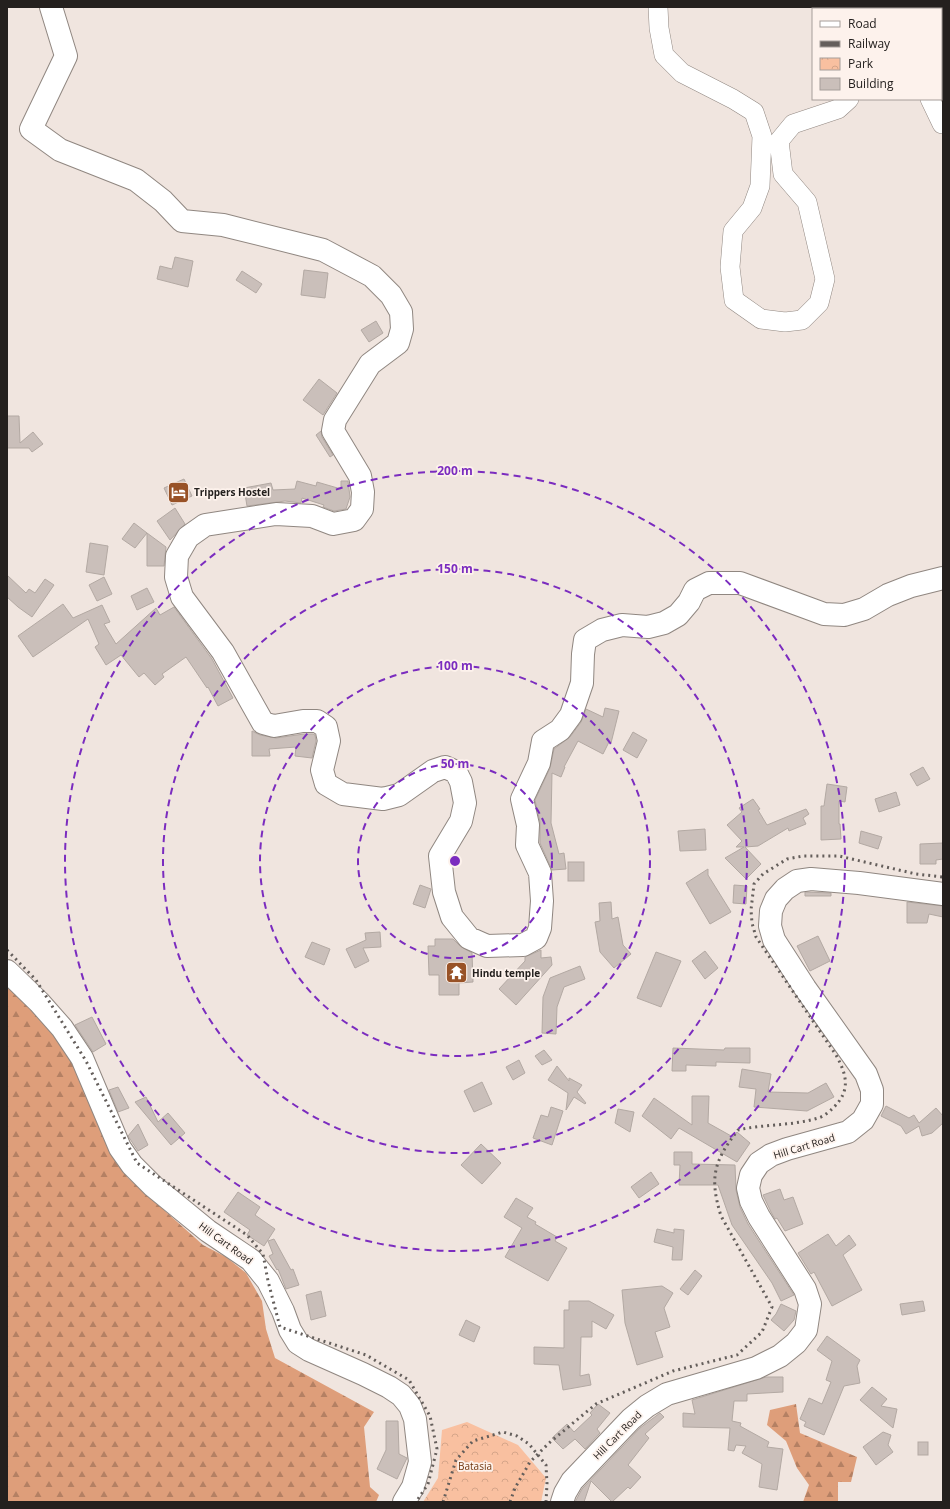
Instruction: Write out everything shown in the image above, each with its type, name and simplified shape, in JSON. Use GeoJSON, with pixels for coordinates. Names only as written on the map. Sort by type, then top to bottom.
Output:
{"type":"FeatureCollection","features":[{"type":"Feature","properties":{"kind":"main road"},"geometry":{"type":"LineString","coordinates":[[51,7],[66,56],[31,130],[60,150],[136,180],[163,201],[182,221],[223,225],[323,250],[372,276],[391,295],[401,312],[402,329],[398,343],[370,364],[335,420],[333,431],[360,476],[363,492],[362,509],[354,520],[333,524],[312,516],[276,514],[205,525],[188,537],[177,556],[176,577],[182,597],[223,652],[263,723],[274,726],[303,721],[317,721],[326,727],[329,741],[322,770],[326,784],[343,794],[383,799],[399,795],[433,771],[444,767],[456,772],[461,782],[465,803],[461,820],[440,856],[444,892],[452,917],[469,938],[487,946],[523,945],[536,938],[540,928],[542,901],[540,873],[527,846],[528,825],[522,799],[539,763],[543,741],[560,730],[571,715],[582,683],[585,640],[602,630],[622,625],[648,627],[664,623],[678,615],[689,602],[695,590],[709,583],[740,583],[824,614],[844,615],[864,609],[888,595],[911,586],[943,578]]}},
{"type":"Feature","properties":{"kind":"main road","name":"Hill Cart Road"},"geometry":{"type":"LineString","coordinates":[[562,1502],[572,1481],[631,1419],[647,1406],[667,1394],[756,1368],[780,1356],[796,1343],[806,1330],[810,1304],[805,1289],[759,1217],[748,1188],[751,1175],[759,1163],[771,1155],[848,1132],[863,1120],[872,1104],[872,1090],[866,1074],[805,988],[774,940],[770,926],[771,911],[776,899],[785,889],[797,881],[811,879],[859,883],[943,894]]}},
{"type":"Feature","properties":{"kind":"main road","name":"Hill Cart Road"},"geometry":{"type":"LineString","coordinates":[[7,971],[39,1002],[62,1028],[82,1058],[120,1148],[132,1165],[153,1186],[208,1232],[252,1260],[268,1282],[283,1311],[290,1330],[298,1342],[309,1350],[389,1387],[401,1395],[410,1406],[415,1419],[420,1462],[413,1487],[404,1502]]}},
{"type":"Feature","properties":{"kind":"street"},"geometry":{"type":"LineString","coordinates":[[658,7],[659,28],[664,55],[682,73],[733,99],[754,112],[762,136],[760,186],[752,208],[733,231],[730,267],[734,300],[761,319],[784,322],[802,320],[819,303],[826,279],[807,202],[783,174],[779,141],[793,124],[838,109],[848,100]]}},
{"type":"Feature","properties":{"kind":"street"},"geometry":{"type":"LineString","coordinates":[[930,100],[943,124]]}},
{"type":"Feature","properties":{"kind":"green space"},"geometry":{"type":"Polygon","coordinates":[[[7,983],[61,1040],[127,1177],[203,1245],[226,1257],[246,1273],[262,1301],[266,1329],[275,1358],[374,1412],[364,1427],[370,1487],[379,1495],[376,1502],[7,1502],[7,983]]]}},
{"type":"Feature","properties":{"kind":"green space"},"geometry":{"type":"Polygon","coordinates":[[[796,1404],[800,1433],[857,1457],[851,1482],[838,1482],[838,1502],[803,1502],[809,1485],[797,1468],[786,1441],[767,1425],[770,1410],[796,1404]]]}},
{"type":"Feature","properties":{"kind":"green space","name":"Batasia"},"geometry":{"type":"Polygon","coordinates":[[[467,1422],[518,1445],[546,1478],[541,1502],[423,1502],[438,1478],[442,1430],[467,1422]]]}},
{"type":"Feature","properties":{"kind":"building"},"geometry":{"type":"Polygon","coordinates":[[[175,257],[193,261],[188,287],[157,279],[160,266],[172,269],[175,257]]]}},
{"type":"Feature","properties":{"kind":"building"},"geometry":{"type":"Polygon","coordinates":[[[304,270],[328,273],[325,298],[301,295],[304,270]]]}},
{"type":"Feature","properties":{"kind":"building"},"geometry":{"type":"Polygon","coordinates":[[[242,271],[262,284],[256,293],[236,280],[242,271]]]}},
{"type":"Feature","properties":{"kind":"building"},"geometry":{"type":"Polygon","coordinates":[[[376,321],[383,333],[369,342],[361,330],[376,321]]]}},
{"type":"Feature","properties":{"kind":"building"},"geometry":{"type":"Polygon","coordinates":[[[319,379],[337,393],[323,415],[303,400],[319,379]]]}},
{"type":"Feature","properties":{"kind":"building"},"geometry":{"type":"Polygon","coordinates":[[[7,416],[19,416],[20,443],[33,432],[43,444],[32,452],[29,448],[7,448],[7,416]]]}},
{"type":"Feature","properties":{"kind":"building"},"geometry":{"type":"Polygon","coordinates":[[[321,431],[322,437],[333,455],[330,457],[316,435],[321,431]]]}},
{"type":"Feature","properties":{"kind":"building","name":"Trippers Hostel"},"geometry":{"type":"Polygon","coordinates":[[[184,479],[192,496],[172,505],[164,488],[184,479]]]}},
{"type":"Feature","properties":{"kind":"building"},"geometry":{"type":"Polygon","coordinates":[[[297,481],[316,486],[317,482],[341,489],[341,481],[348,481],[350,497],[346,509],[334,511],[323,507],[324,505],[302,498],[301,503],[285,501],[247,506],[244,488],[271,483],[273,490],[295,489],[297,481]]]}},
{"type":"Feature","properties":{"kind":"building"},"geometry":{"type":"Polygon","coordinates":[[[175,508],[185,524],[170,540],[157,521],[175,508]]]}},
{"type":"Feature","properties":{"kind":"building"},"geometry":{"type":"Polygon","coordinates":[[[134,523],[147,533],[135,548],[122,539],[134,523]]]}},
{"type":"Feature","properties":{"kind":"building"},"geometry":{"type":"Polygon","coordinates":[[[147,533],[166,547],[164,566],[147,566],[147,533]]]}},
{"type":"Feature","properties":{"kind":"building"},"geometry":{"type":"Polygon","coordinates":[[[90,543],[108,546],[104,575],[86,572],[90,543]]]}},
{"type":"Feature","properties":{"kind":"building"},"geometry":{"type":"Polygon","coordinates":[[[7,575],[26,593],[29,589],[35,593],[45,579],[54,585],[32,617],[7,597],[7,575]]]}},
{"type":"Feature","properties":{"kind":"building"},"geometry":{"type":"Polygon","coordinates":[[[104,577],[112,594],[97,601],[89,585],[104,577]]]}},
{"type":"Feature","properties":{"kind":"building"},"geometry":{"type":"Polygon","coordinates":[[[147,588],[154,602],[137,610],[131,596],[147,588]]]}},
{"type":"Feature","properties":{"kind":"building"},"geometry":{"type":"Polygon","coordinates":[[[63,604],[73,618],[102,605],[110,622],[104,624],[116,644],[156,608],[160,615],[174,607],[212,659],[233,698],[218,706],[208,687],[207,688],[186,657],[162,674],[164,677],[155,685],[144,673],[139,677],[121,655],[106,665],[95,647],[99,644],[88,619],[33,657],[18,636],[63,604]]]}},
{"type":"Feature","properties":{"kind":"building"},"geometry":{"type":"Polygon","coordinates":[[[605,708],[619,711],[611,743],[609,742],[603,754],[578,741],[564,767],[561,777],[552,773],[551,823],[559,854],[564,853],[566,869],[552,870],[540,843],[540,822],[535,800],[550,768],[554,749],[570,737],[581,722],[586,709],[603,717],[605,708]]]}},
{"type":"Feature","properties":{"kind":"building"},"geometry":{"type":"Polygon","coordinates":[[[252,731],[260,735],[276,738],[313,734],[315,735],[316,741],[312,758],[295,756],[296,747],[269,749],[270,756],[252,756],[252,731]]]}},
{"type":"Feature","properties":{"kind":"building"},"geometry":{"type":"Polygon","coordinates":[[[633,732],[647,740],[637,758],[623,750],[633,732]]]}},
{"type":"Feature","properties":{"kind":"building"},"geometry":{"type":"Polygon","coordinates":[[[923,767],[930,779],[917,786],[910,774],[923,767]]]}},
{"type":"Feature","properties":{"kind":"building"},"geometry":{"type":"Polygon","coordinates":[[[827,784],[847,787],[845,802],[839,801],[839,824],[841,839],[821,840],[821,806],[824,806],[827,784]]]}},
{"type":"Feature","properties":{"kind":"building"},"geometry":{"type":"Polygon","coordinates":[[[896,792],[900,805],[879,812],[875,799],[896,792]]]}},
{"type":"Feature","properties":{"kind":"building"},"geometry":{"type":"Polygon","coordinates":[[[753,799],[760,809],[758,810],[767,825],[806,809],[809,814],[803,818],[806,824],[789,831],[788,828],[758,846],[745,847],[761,864],[746,879],[725,858],[744,847],[736,847],[742,841],[727,825],[742,812],[739,808],[753,799]]]}},
{"type":"Feature","properties":{"kind":"building"},"geometry":{"type":"Polygon","coordinates":[[[705,829],[706,850],[680,851],[678,831],[705,829]]]}},
{"type":"Feature","properties":{"kind":"building"},"geometry":{"type":"Polygon","coordinates":[[[861,831],[882,837],[878,849],[859,843],[861,831]]]}},
{"type":"Feature","properties":{"kind":"building"},"geometry":{"type":"Polygon","coordinates":[[[943,843],[943,859],[936,860],[936,864],[920,864],[920,844],[943,843]]]}},
{"type":"Feature","properties":{"kind":"building"},"geometry":{"type":"Polygon","coordinates":[[[568,862],[584,862],[584,881],[568,881],[568,862]]]}},
{"type":"Feature","properties":{"kind":"building"},"geometry":{"type":"Polygon","coordinates":[[[708,869],[708,875],[731,912],[710,924],[686,883],[708,869]]]}},
{"type":"Feature","properties":{"kind":"building"},"geometry":{"type":"Polygon","coordinates":[[[420,885],[431,889],[425,908],[413,904],[420,885]]]}},
{"type":"Feature","properties":{"kind":"building"},"geometry":{"type":"Polygon","coordinates":[[[734,885],[747,886],[746,904],[733,903],[734,885]]]}},
{"type":"Feature","properties":{"kind":"building"},"geometry":{"type":"Polygon","coordinates":[[[805,892],[831,893],[831,896],[805,896],[805,892]]]}},
{"type":"Feature","properties":{"kind":"building"},"geometry":{"type":"Polygon","coordinates":[[[611,902],[612,919],[618,917],[623,945],[631,954],[614,968],[600,952],[595,922],[600,921],[599,903],[611,902]]]}},
{"type":"Feature","properties":{"kind":"building"},"geometry":{"type":"Polygon","coordinates":[[[907,902],[943,906],[943,917],[929,914],[927,923],[907,923],[907,902]]]}},
{"type":"Feature","properties":{"kind":"building"},"geometry":{"type":"Polygon","coordinates":[[[380,932],[381,947],[363,948],[369,961],[355,968],[346,949],[366,940],[365,933],[380,932]]]}},
{"type":"Feature","properties":{"kind":"building"},"geometry":{"type":"Polygon","coordinates":[[[818,936],[830,961],[810,971],[797,946],[818,936]]]}},
{"type":"Feature","properties":{"kind":"building"},"geometry":{"type":"Polygon","coordinates":[[[435,939],[453,939],[460,946],[472,953],[473,982],[459,983],[459,995],[439,995],[439,975],[429,975],[428,946],[435,946],[435,939]]]}},
{"type":"Feature","properties":{"kind":"building"},"geometry":{"type":"Polygon","coordinates":[[[312,942],[330,949],[324,965],[305,957],[312,942]]]}},
{"type":"Feature","properties":{"kind":"building"},"geometry":{"type":"Polygon","coordinates":[[[541,950],[541,958],[551,957],[552,965],[516,1005],[499,989],[525,961],[525,957],[541,950]]]}},
{"type":"Feature","properties":{"kind":"building"},"geometry":{"type":"Polygon","coordinates":[[[705,951],[718,968],[705,979],[692,961],[705,951]]]}},
{"type":"Feature","properties":{"kind":"building"},"geometry":{"type":"Polygon","coordinates":[[[656,952],[681,961],[661,1007],[637,998],[656,952]]]}},
{"type":"Feature","properties":{"kind":"building"},"geometry":{"type":"Polygon","coordinates":[[[580,966],[585,979],[564,987],[557,1007],[556,1034],[542,1033],[543,997],[550,978],[580,966]]]}},
{"type":"Feature","properties":{"kind":"building"},"geometry":{"type":"Polygon","coordinates":[[[92,1017],[106,1044],[93,1052],[75,1025],[92,1017]]]}},
{"type":"Feature","properties":{"kind":"building"},"geometry":{"type":"Polygon","coordinates":[[[673,1048],[724,1050],[725,1048],[750,1048],[750,1063],[716,1062],[716,1066],[686,1065],[686,1071],[672,1071],[673,1048]]]}},
{"type":"Feature","properties":{"kind":"building"},"geometry":{"type":"Polygon","coordinates":[[[544,1050],[552,1060],[542,1065],[535,1056],[544,1050]]]}},
{"type":"Feature","properties":{"kind":"building"},"geometry":{"type":"Polygon","coordinates":[[[519,1060],[525,1073],[513,1080],[506,1067],[519,1060]]]}},
{"type":"Feature","properties":{"kind":"building"},"geometry":{"type":"Polygon","coordinates":[[[557,1066],[569,1081],[569,1078],[582,1085],[577,1092],[586,1103],[585,1104],[574,1097],[566,1110],[568,1093],[548,1080],[557,1066]]]}},
{"type":"Feature","properties":{"kind":"building"},"geometry":{"type":"Polygon","coordinates":[[[742,1069],[771,1074],[768,1092],[808,1093],[826,1083],[834,1097],[807,1111],[754,1107],[756,1089],[739,1087],[742,1069]]]}},
{"type":"Feature","properties":{"kind":"building"},"geometry":{"type":"Polygon","coordinates":[[[482,1082],[492,1104],[474,1112],[464,1091],[482,1082]]]}},
{"type":"Feature","properties":{"kind":"building"},"geometry":{"type":"Polygon","coordinates":[[[118,1087],[129,1108],[118,1112],[109,1090],[118,1087]]]}},
{"type":"Feature","properties":{"kind":"building"},"geometry":{"type":"Polygon","coordinates":[[[692,1096],[709,1096],[708,1123],[733,1137],[737,1132],[750,1143],[737,1162],[679,1128],[671,1139],[642,1116],[654,1098],[692,1125],[692,1096]]]}},
{"type":"Feature","properties":{"kind":"building"},"geometry":{"type":"Polygon","coordinates":[[[146,1097],[158,1122],[168,1113],[185,1133],[171,1145],[135,1102],[146,1097]]]}},
{"type":"Feature","properties":{"kind":"building"},"geometry":{"type":"Polygon","coordinates":[[[886,1106],[909,1118],[914,1115],[919,1123],[936,1108],[943,1116],[943,1123],[932,1133],[922,1136],[919,1126],[906,1134],[901,1126],[881,1116],[886,1106]]]}},
{"type":"Feature","properties":{"kind":"building"},"geometry":{"type":"Polygon","coordinates":[[[551,1107],[563,1111],[552,1145],[533,1138],[541,1115],[548,1117],[551,1107]]]}},
{"type":"Feature","properties":{"kind":"building"},"geometry":{"type":"Polygon","coordinates":[[[618,1109],[634,1112],[630,1132],[615,1123],[618,1109]]]}},
{"type":"Feature","properties":{"kind":"building"},"geometry":{"type":"Polygon","coordinates":[[[138,1124],[148,1145],[138,1151],[128,1136],[138,1124]]]}},
{"type":"Feature","properties":{"kind":"building"},"geometry":{"type":"Polygon","coordinates":[[[481,1144],[501,1163],[482,1184],[461,1165],[481,1144]]]}},
{"type":"Feature","properties":{"kind":"building"},"geometry":{"type":"Polygon","coordinates":[[[674,1152],[692,1152],[692,1164],[735,1165],[736,1190],[740,1207],[748,1224],[794,1295],[781,1301],[772,1283],[732,1225],[718,1185],[679,1185],[680,1165],[674,1165],[674,1152]]]}},
{"type":"Feature","properties":{"kind":"building"},"geometry":{"type":"Polygon","coordinates":[[[651,1172],[659,1184],[639,1198],[631,1187],[651,1172]]]}},
{"type":"Feature","properties":{"kind":"building"},"geometry":{"type":"Polygon","coordinates":[[[780,1189],[784,1200],[793,1197],[803,1224],[785,1231],[777,1218],[775,1219],[763,1195],[780,1189]]]}},
{"type":"Feature","properties":{"kind":"building"},"geometry":{"type":"Polygon","coordinates":[[[238,1192],[260,1207],[255,1215],[275,1229],[264,1246],[247,1235],[250,1230],[224,1212],[238,1192]]]}},
{"type":"Feature","properties":{"kind":"building"},"geometry":{"type":"Polygon","coordinates":[[[516,1198],[533,1208],[527,1217],[536,1222],[535,1224],[557,1237],[555,1241],[567,1248],[548,1281],[505,1257],[522,1228],[504,1217],[516,1198]]]}},
{"type":"Feature","properties":{"kind":"building"},"geometry":{"type":"Polygon","coordinates":[[[657,1229],[674,1233],[674,1229],[684,1230],[682,1260],[672,1260],[673,1247],[654,1242],[657,1229]]]}},
{"type":"Feature","properties":{"kind":"building"},"geometry":{"type":"Polygon","coordinates":[[[828,1234],[836,1246],[849,1235],[856,1245],[843,1255],[862,1290],[832,1306],[814,1272],[811,1274],[798,1253],[828,1234]]]}},
{"type":"Feature","properties":{"kind":"building"},"geometry":{"type":"Polygon","coordinates":[[[274,1239],[291,1270],[293,1269],[299,1285],[286,1289],[278,1269],[277,1270],[269,1256],[273,1254],[268,1241],[274,1239]]]}},
{"type":"Feature","properties":{"kind":"building"},"geometry":{"type":"Polygon","coordinates":[[[695,1270],[702,1276],[688,1295],[680,1289],[695,1270]]]}},
{"type":"Feature","properties":{"kind":"building"},"geometry":{"type":"Polygon","coordinates":[[[662,1286],[673,1293],[664,1308],[670,1327],[655,1332],[663,1357],[637,1365],[625,1323],[622,1290],[662,1286]]]}},
{"type":"Feature","properties":{"kind":"building"},"geometry":{"type":"Polygon","coordinates":[[[321,1291],[326,1316],[311,1320],[306,1295],[321,1291]]]}},
{"type":"Feature","properties":{"kind":"building"},"geometry":{"type":"Polygon","coordinates":[[[569,1301],[589,1301],[614,1315],[606,1329],[592,1321],[592,1337],[581,1337],[580,1376],[589,1374],[591,1385],[563,1390],[559,1365],[534,1364],[534,1347],[564,1348],[564,1310],[569,1310],[569,1301]]]}},
{"type":"Feature","properties":{"kind":"building"},"geometry":{"type":"Polygon","coordinates":[[[923,1301],[925,1311],[902,1315],[900,1304],[923,1301]]]}},
{"type":"Feature","properties":{"kind":"building"},"geometry":{"type":"Polygon","coordinates":[[[781,1304],[796,1311],[794,1320],[784,1331],[771,1320],[781,1304]]]}},
{"type":"Feature","properties":{"kind":"building"},"geometry":{"type":"Polygon","coordinates":[[[466,1320],[480,1327],[474,1342],[459,1335],[466,1320]]]}},
{"type":"Feature","properties":{"kind":"building"},"geometry":{"type":"Polygon","coordinates":[[[827,1336],[860,1360],[857,1366],[860,1383],[844,1386],[824,1435],[804,1426],[806,1422],[800,1419],[809,1398],[822,1404],[831,1382],[826,1380],[832,1361],[817,1350],[827,1336]]]}},
{"type":"Feature","properties":{"kind":"building"},"geometry":{"type":"Polygon","coordinates":[[[766,1377],[783,1377],[783,1392],[747,1394],[747,1401],[734,1401],[732,1421],[741,1423],[740,1426],[769,1442],[767,1447],[783,1449],[777,1490],[759,1487],[762,1464],[742,1453],[746,1446],[736,1445],[734,1451],[728,1450],[730,1428],[683,1427],[683,1413],[695,1414],[692,1400],[766,1377]]]}},
{"type":"Feature","properties":{"kind":"building"},"geometry":{"type":"Polygon","coordinates":[[[872,1387],[887,1399],[881,1406],[897,1409],[893,1428],[860,1400],[872,1387]]]}},
{"type":"Feature","properties":{"kind":"building"},"geometry":{"type":"Polygon","coordinates":[[[598,1404],[610,1413],[597,1429],[600,1433],[585,1449],[575,1439],[563,1449],[552,1438],[567,1424],[574,1432],[592,1415],[590,1413],[598,1404]]]}},
{"type":"Feature","properties":{"kind":"building"},"geometry":{"type":"Polygon","coordinates":[[[660,1413],[664,1417],[645,1434],[649,1438],[628,1465],[641,1477],[630,1489],[628,1487],[612,1502],[591,1481],[584,1502],[575,1502],[582,1489],[640,1428],[660,1413]]]}},
{"type":"Feature","properties":{"kind":"building"},"geometry":{"type":"Polygon","coordinates":[[[386,1421],[398,1421],[399,1454],[407,1458],[397,1479],[377,1469],[386,1450],[386,1421]]]}},
{"type":"Feature","properties":{"kind":"building"},"geometry":{"type":"Polygon","coordinates":[[[883,1432],[891,1435],[888,1445],[893,1452],[876,1465],[863,1447],[883,1432]]]}},
{"type":"Feature","properties":{"kind":"building"},"geometry":{"type":"Polygon","coordinates":[[[918,1442],[928,1442],[928,1455],[918,1455],[918,1442]]]}},
{"type":"Feature","properties":{"kind":"railway"},"geometry":{"type":"LineString","coordinates":[[510,1502],[515,1488],[530,1462],[549,1443],[596,1404],[673,1371],[737,1355],[762,1332],[772,1307],[721,1216],[715,1190],[716,1170],[724,1151],[738,1130],[808,1121],[824,1115],[839,1102],[843,1095],[845,1089],[845,1076],[836,1055],[756,937],[752,923],[751,910],[754,884],[763,874],[787,859],[803,856],[839,856],[916,874],[943,877]]}},
{"type":"Feature","properties":{"kind":"railway"},"geometry":{"type":"LineString","coordinates":[[7,950],[36,980],[86,1061],[137,1163],[247,1235],[263,1254],[268,1281],[280,1327],[366,1355],[409,1380],[430,1416],[437,1449],[428,1484],[416,1502]]}},
{"type":"Feature","properties":{"kind":"railway"},"geometry":{"type":"LineString","coordinates":[[443,1502],[456,1460],[473,1441],[503,1432],[517,1436],[529,1444],[546,1465],[546,1502]]}},
{"type":"Feature","properties":{"kind":"place","name":"Trippers Hostel"},"geometry":{"type":"Point","coordinates":[178,492]}},
{"type":"Feature","properties":{"kind":"place","name":"Hindu temple"},"geometry":{"type":"Point","coordinates":[456,973]}}]}
